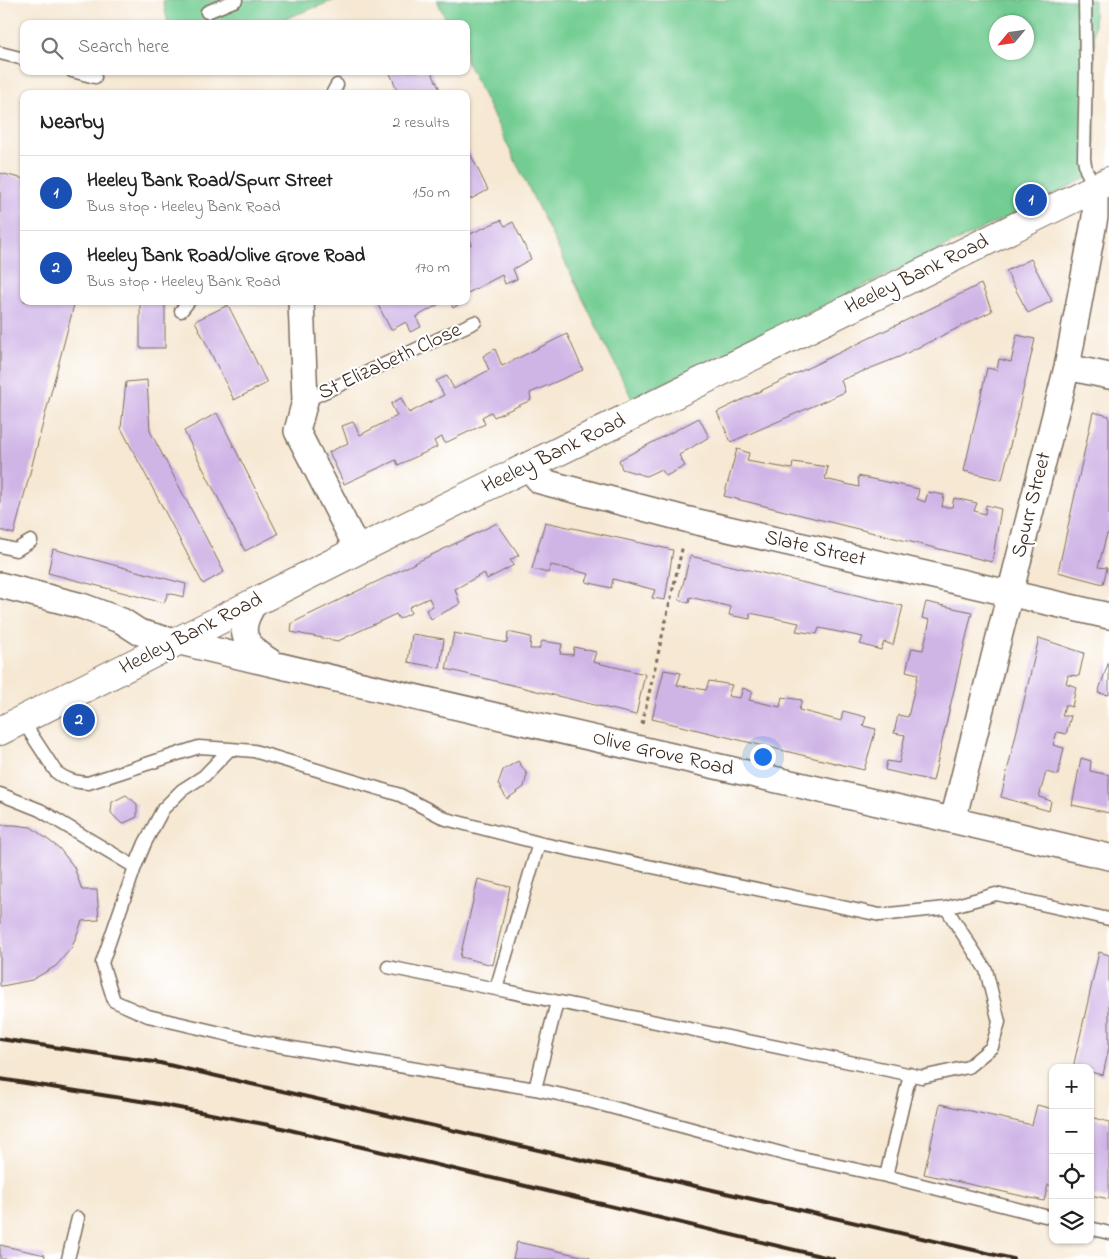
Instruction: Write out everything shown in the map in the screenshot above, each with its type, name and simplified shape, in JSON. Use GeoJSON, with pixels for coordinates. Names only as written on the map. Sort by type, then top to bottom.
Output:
{"type":"FeatureCollection","features":[{"type":"Feature","properties":{"kind":"street","name":"Spurr Street"},"geometry":{"type":"LineString","coordinates":[[953,820],[1067,367],[1102,184]]}},
{"type":"Feature","properties":{"kind":"street","name":"Heeley Bank Road"},"geometry":{"type":"LineString","coordinates":[[11,725],[358,550],[1102,184]]}},
{"type":"Feature","properties":{"kind":"street","name":"St Elizabeth Close"},"geometry":{"type":"LineString","coordinates":[[301,305],[305,402],[297,431],[358,550]]}},
{"type":"Feature","properties":{"kind":"street"},"geometry":{"type":"LineString","coordinates":[[1067,367],[1109,376]]}},
{"type":"Feature","properties":{"kind":"street","name":"Slate Street"},"geometry":{"type":"LineString","coordinates":[[528,467],[540,482],[689,520],[1109,616]]}},
{"type":"Feature","properties":{"kind":"street","name":"Olive Grove Road"},"geometry":{"type":"LineString","coordinates":[[0,585],[82,606],[122,621],[139,632],[176,642],[953,820],[1109,858]]}},
{"type":"Feature","properties":{"kind":"street","name":"Olive Grove Road"},"geometry":{"type":"LineString","coordinates":[[256,601],[246,615],[244,627],[247,641],[258,654],[275,665]]}},
{"type":"Feature","properties":{"kind":"lane"},"geometry":{"type":"LineString","coordinates":[[207,12],[236,0]]}},
{"type":"Feature","properties":{"kind":"lane"},"geometry":{"type":"LineString","coordinates":[[1085,0],[1084,158],[1086,170],[1102,184]]}},
{"type":"Feature","properties":{"kind":"lane"},"geometry":{"type":"LineString","coordinates":[[0,53],[20,58]]}},
{"type":"Feature","properties":{"kind":"lane"},"geometry":{"type":"LineString","coordinates":[[87,75],[95,77]]}},
{"type":"Feature","properties":{"kind":"lane","name":"St Elizabeth Close"},"geometry":{"type":"LineString","coordinates":[[305,402],[475,322]]}},
{"type":"Feature","properties":{"kind":"lane"},"geometry":{"type":"LineString","coordinates":[[0,546],[16,550],[31,541]]}},
{"type":"Feature","properties":{"kind":"lane"},"geometry":{"type":"LineString","coordinates":[[11,725],[56,772],[63,778],[73,782],[88,782],[199,747],[254,751],[400,795],[446,819],[539,843],[880,915],[946,908],[996,894],[1109,919]]}},
{"type":"Feature","properties":{"kind":"lane"},"geometry":{"type":"LineString","coordinates":[[230,749],[204,776],[182,790],[163,809],[145,842],[102,963],[114,1001],[148,1016],[263,1043],[536,1089],[585,1100],[788,1155],[886,1176],[1049,1217]]}},
{"type":"Feature","properties":{"kind":"lane"},"geometry":{"type":"LineString","coordinates":[[0,794],[40,810],[135,867]]}},
{"type":"Feature","properties":{"kind":"lane"},"geometry":{"type":"LineString","coordinates":[[496,990],[539,843]]}},
{"type":"Feature","properties":{"kind":"lane"},"geometry":{"type":"LineString","coordinates":[[388,968],[922,1077],[968,1067],[992,1047],[998,1022],[986,970],[946,908]]}},
{"type":"Feature","properties":{"kind":"lane"},"geometry":{"type":"LineString","coordinates":[[536,1089],[557,1002]]}},
{"type":"Feature","properties":{"kind":"lane"},"geometry":{"type":"LineString","coordinates":[[886,1176],[910,1074]]}},
{"type":"Feature","properties":{"kind":"lane"},"geometry":{"type":"LineString","coordinates":[[68,1259],[78,1218]]}},
{"type":"Feature","properties":{"kind":"lane"},"geometry":{"type":"LineString","coordinates":[[1094,1229],[1109,1233]]}},
{"type":"Feature","properties":{"kind":"path"},"geometry":{"type":"LineString","coordinates":[[637,749],[689,520]]}},
{"type":"Feature","properties":{"kind":"green space"},"geometry":{"type":"Polygon","coordinates":[[[163,0],[335,0],[282,20],[167,20],[163,0]]]}},
{"type":"Feature","properties":{"kind":"green space"},"geometry":{"type":"Polygon","coordinates":[[[437,0],[1094,0],[1095,174],[632,399],[470,68],[470,20],[446,20],[437,0]]]}},
{"type":"Feature","properties":{"kind":"building"},"geometry":{"type":"Polygon","coordinates":[[[391,75],[433,75],[440,90],[397,90],[391,75]]]}},
{"type":"Feature","properties":{"kind":"building"},"geometry":{"type":"Polygon","coordinates":[[[470,153],[488,190],[470,199],[470,153]]]}},
{"type":"Feature","properties":{"kind":"building"},"geometry":{"type":"Polygon","coordinates":[[[0,173],[20,178],[20,305],[74,305],[14,534],[0,530],[0,173]]]}},
{"type":"Feature","properties":{"kind":"building"},"geometry":{"type":"Polygon","coordinates":[[[501,220],[505,226],[513,222],[531,259],[513,269],[517,279],[505,284],[502,275],[470,292],[470,245],[472,244],[470,234],[501,220]]]}},
{"type":"Feature","properties":{"kind":"building"},"geometry":{"type":"Polygon","coordinates":[[[1031,259],[1052,301],[1028,313],[1006,271],[1031,259]]]}},
{"type":"Feature","properties":{"kind":"building"},"geometry":{"type":"Polygon","coordinates":[[[981,284],[992,311],[899,357],[841,380],[845,392],[731,442],[717,412],[981,284]]]}},
{"type":"Feature","properties":{"kind":"building"},"geometry":{"type":"Polygon","coordinates":[[[140,305],[165,305],[165,348],[140,348],[140,305]]]}},
{"type":"Feature","properties":{"kind":"building"},"geometry":{"type":"Polygon","coordinates":[[[228,305],[267,383],[234,400],[195,321],[228,305]]]}},
{"type":"Feature","properties":{"kind":"building"},"geometry":{"type":"Polygon","coordinates":[[[378,305],[438,305],[416,317],[421,327],[410,332],[406,322],[391,330],[378,305]]]}},
{"type":"Feature","properties":{"kind":"building"},"geometry":{"type":"Polygon","coordinates":[[[567,334],[583,370],[530,393],[531,400],[494,417],[491,412],[482,417],[485,424],[445,443],[442,437],[434,441],[437,447],[398,465],[396,460],[344,484],[329,452],[348,443],[342,426],[353,422],[360,435],[397,416],[391,404],[401,398],[409,413],[444,395],[436,381],[447,376],[454,389],[489,370],[483,356],[495,349],[502,366],[567,334]]]}},
{"type":"Feature","properties":{"kind":"building"},"geometry":{"type":"Polygon","coordinates":[[[1017,335],[1035,339],[1002,480],[964,471],[987,368],[997,370],[999,359],[1011,362],[1017,335]]]}},
{"type":"Feature","properties":{"kind":"building"},"geometry":{"type":"Polygon","coordinates":[[[147,380],[150,431],[224,572],[203,584],[121,428],[126,382],[147,380]]]}},
{"type":"Feature","properties":{"kind":"building"},"geometry":{"type":"Polygon","coordinates":[[[1093,412],[1109,416],[1109,535],[1107,534],[1098,567],[1107,568],[1103,584],[1058,572],[1093,412]]]}},
{"type":"Feature","properties":{"kind":"building"},"geometry":{"type":"Polygon","coordinates":[[[217,413],[278,534],[245,551],[184,431],[217,413]]]}},
{"type":"Feature","properties":{"kind":"building"},"geometry":{"type":"Polygon","coordinates":[[[699,418],[709,437],[679,455],[685,466],[666,476],[661,469],[646,476],[622,469],[619,460],[699,418]]]}},
{"type":"Feature","properties":{"kind":"building"},"geometry":{"type":"Polygon","coordinates":[[[737,449],[749,453],[747,461],[792,469],[793,462],[828,467],[825,479],[859,487],[858,476],[919,489],[917,499],[925,502],[928,492],[944,495],[942,507],[952,507],[954,498],[977,503],[974,511],[985,514],[986,505],[1001,509],[992,562],[724,496],[737,449]]]}},
{"type":"Feature","properties":{"kind":"building"},"geometry":{"type":"Polygon","coordinates":[[[545,522],[673,550],[665,600],[652,598],[655,590],[613,579],[611,588],[586,582],[589,574],[551,565],[548,573],[532,569],[545,522]]]}},
{"type":"Feature","properties":{"kind":"building"},"geometry":{"type":"Polygon","coordinates":[[[497,523],[519,555],[510,560],[514,565],[499,573],[487,579],[484,573],[455,589],[460,604],[431,619],[426,610],[433,606],[429,598],[409,607],[411,613],[399,619],[396,614],[338,641],[291,632],[292,623],[497,523]]]}},
{"type":"Feature","properties":{"kind":"building"},"geometry":{"type":"Polygon","coordinates":[[[53,549],[186,584],[184,597],[168,593],[164,603],[48,573],[53,549]]]}},
{"type":"Feature","properties":{"kind":"building"},"geometry":{"type":"Polygon","coordinates":[[[690,556],[903,606],[893,645],[884,642],[881,650],[860,644],[863,637],[819,628],[817,634],[796,631],[799,623],[750,613],[750,619],[729,615],[731,607],[690,597],[689,603],[679,600],[690,556]]]}},
{"type":"Feature","properties":{"kind":"building"},"geometry":{"type":"Polygon","coordinates":[[[926,602],[972,612],[933,781],[885,770],[887,761],[899,763],[905,735],[894,733],[898,715],[908,717],[918,674],[906,671],[912,648],[923,650],[930,620],[922,618],[926,602]]]}},
{"type":"Feature","properties":{"kind":"building"},"geometry":{"type":"Polygon","coordinates":[[[508,632],[531,637],[530,649],[539,649],[542,641],[562,644],[560,654],[573,655],[574,647],[596,652],[593,662],[645,674],[636,715],[446,669],[454,633],[507,643],[508,632]]]}},
{"type":"Feature","properties":{"kind":"building"},"geometry":{"type":"Polygon","coordinates":[[[412,634],[444,639],[440,668],[408,662],[412,634]]]}},
{"type":"Feature","properties":{"kind":"building"},"geometry":{"type":"Polygon","coordinates":[[[1039,638],[1084,653],[1079,676],[1068,675],[1066,683],[1076,687],[1072,707],[1065,705],[1062,716],[1071,716],[1066,734],[1057,732],[1053,745],[1064,748],[1058,775],[1046,772],[1039,797],[1051,801],[1049,811],[1001,797],[1039,638]]]}},
{"type":"Feature","properties":{"kind":"building"},"geometry":{"type":"Polygon","coordinates":[[[1109,661],[1109,695],[1098,693],[1109,661]]]}},
{"type":"Feature","properties":{"kind":"building"},"geometry":{"type":"Polygon","coordinates":[[[664,670],[681,673],[677,685],[706,690],[709,681],[732,685],[728,696],[740,698],[743,688],[753,692],[749,700],[780,707],[782,697],[802,700],[799,710],[841,721],[843,711],[866,717],[863,726],[876,729],[864,770],[652,719],[664,670]]]}},
{"type":"Feature","properties":{"kind":"building"},"geometry":{"type":"Polygon","coordinates":[[[1081,758],[1091,761],[1090,771],[1109,775],[1109,813],[1072,805],[1081,758]]]}},
{"type":"Feature","properties":{"kind":"building"},"geometry":{"type":"Polygon","coordinates":[[[518,761],[527,774],[524,787],[507,799],[498,784],[503,770],[518,761]]]}},
{"type":"Feature","properties":{"kind":"building"},"geometry":{"type":"Polygon","coordinates":[[[126,795],[137,804],[137,817],[122,824],[111,813],[112,802],[126,795]]]}},
{"type":"Feature","properties":{"kind":"building"},"geometry":{"type":"Polygon","coordinates":[[[0,825],[31,827],[59,848],[74,867],[82,890],[97,890],[99,920],[82,921],[72,947],[56,966],[32,980],[2,986],[0,986],[0,825]]]}},
{"type":"Feature","properties":{"kind":"building"},"geometry":{"type":"Polygon","coordinates":[[[478,879],[510,887],[493,965],[460,957],[478,879]]]}},
{"type":"Feature","properties":{"kind":"building"},"geometry":{"type":"Polygon","coordinates":[[[1099,952],[1109,955],[1109,1047],[1103,1075],[1094,1073],[1094,1064],[1074,1064],[1099,952]]]}},
{"type":"Feature","properties":{"kind":"building"},"geometry":{"type":"Polygon","coordinates":[[[940,1104],[1032,1125],[1037,1105],[1049,1108],[1049,1185],[1044,1201],[924,1174],[940,1104]]]}},
{"type":"Feature","properties":{"kind":"building"},"geometry":{"type":"Polygon","coordinates":[[[1094,1118],[1109,1122],[1109,1199],[1094,1196],[1094,1118]]]}},
{"type":"Feature","properties":{"kind":"building"},"geometry":{"type":"Polygon","coordinates":[[[517,1242],[590,1258],[590,1259],[513,1259],[517,1242]]]}},
{"type":"Feature","properties":{"kind":"building"},"geometry":{"type":"Polygon","coordinates":[[[0,1245],[45,1255],[44,1259],[0,1259],[0,1245]]]}},
{"type":"Feature","properties":{"kind":"railway"},"geometry":{"type":"LineString","coordinates":[[0,1039],[160,1063],[1013,1259]]}},
{"type":"Feature","properties":{"kind":"railway"},"geometry":{"type":"LineString","coordinates":[[0,1079],[153,1103],[269,1125],[833,1259]]}},
{"type":"Feature","properties":{"kind":"place","name":"Heeley Bank Road/Spurr Street"},"geometry":{"type":"Point","coordinates":[1031,200]}},
{"type":"Feature","properties":{"kind":"place","name":"Heeley Bank Road/Olive Grove Road"},"geometry":{"type":"Point","coordinates":[79,720]}}]}
